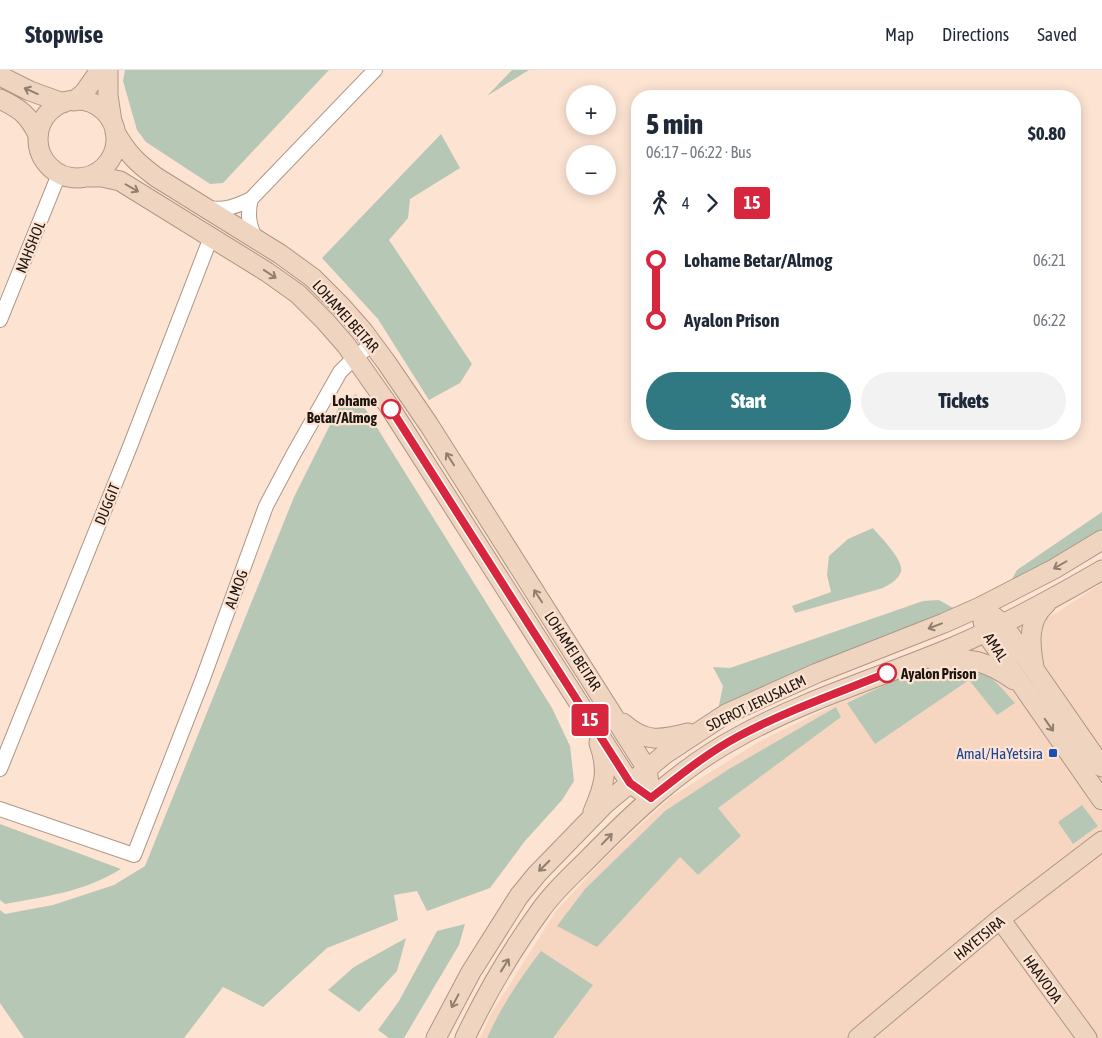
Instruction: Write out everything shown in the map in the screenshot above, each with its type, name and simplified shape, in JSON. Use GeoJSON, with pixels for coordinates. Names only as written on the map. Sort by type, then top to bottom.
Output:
{"type":"FeatureCollection","features":[{"type":"Feature","properties":{"kind":"street"},"geometry":{"type":"LineString","coordinates":[[100,70],[84,92],[69,102],[54,108],[41,124],[38,146],[42,158],[59,174],[72,178],[86,177],[97,173],[106,166],[112,156],[116,144],[108,95],[108,70]]}},
{"type":"Feature","properties":{"kind":"street"},"geometry":{"type":"LineString","coordinates":[[205,207],[217,210],[228,208],[252,198],[375,70]]}},
{"type":"Feature","properties":{"kind":"street"},"geometry":{"type":"LineString","coordinates":[[0,76],[30,91],[69,102],[86,102],[97,106],[106,114],[114,128]]}},
{"type":"Feature","properties":{"kind":"street"},"geometry":{"type":"LineString","coordinates":[[0,99],[21,110],[29,117],[38,135]]}},
{"type":"Feature","properties":{"kind":"street","name":"LOHAMEI BEITAR"},"geometry":{"type":"LineString","coordinates":[[114,128],[126,150],[137,162],[313,278],[341,306],[373,344],[429,425],[647,769],[651,798]]}},
{"type":"Feature","properties":{"kind":"street","name":"NAHSHOL"},"geometry":{"type":"LineString","coordinates":[[0,320],[59,174]]}},
{"type":"Feature","properties":{"kind":"street","name":"LOHAMEI BEITAR"},"geometry":{"type":"LineString","coordinates":[[86,177],[102,177],[120,181],[267,272],[298,294],[325,321],[355,357],[410,437],[630,783],[651,798]]}},
{"type":"Feature","properties":{"kind":"street"},"geometry":{"type":"LineString","coordinates":[[252,198],[248,210],[248,222],[255,238]]}},
{"type":"Feature","properties":{"kind":"street","name":"DUGGIT"},"geometry":{"type":"LineString","coordinates":[[0,769],[129,450],[211,237]]}},
{"type":"Feature","properties":{"kind":"street","name":"ALMOG"},"geometry":{"type":"LineString","coordinates":[[0,809],[134,855],[202,681],[266,506],[340,372],[355,357],[373,344]]}},
{"type":"Feature","properties":{"kind":"street","name":"SDEROT JERUSALEM"},"geometry":{"type":"LineString","coordinates":[[436,1038],[471,972],[519,896],[537,874],[605,804],[665,754],[726,714],[817,673],[980,607],[1054,569],[1102,540]]}},
{"type":"Feature","properties":{"kind":"street","name":"SDEROT JERUSALEM"},"geometry":{"type":"LineString","coordinates":[[465,1038],[493,984],[540,911],[556,891],[623,823],[681,774],[738,737],[827,696],[955,646],[1052,599],[1102,570]]}},
{"type":"Feature","properties":{"kind":"street"},"geometry":{"type":"LineString","coordinates":[[1035,670],[1031,646],[1033,622],[1042,607],[1052,599]]}},
{"type":"Feature","properties":{"kind":"street","name":"AMAL"},"geometry":{"type":"LineString","coordinates":[[980,607],[1002,623],[1102,767]]}},
{"type":"Feature","properties":{"kind":"street","name":"AMAL"},"geometry":{"type":"LineString","coordinates":[[980,607],[985,632],[1102,800]]}},
{"type":"Feature","properties":{"kind":"street"},"geometry":{"type":"LineString","coordinates":[[903,667],[952,658],[968,659],[997,668],[1022,684]]}},
{"type":"Feature","properties":{"kind":"street"},"geometry":{"type":"LineString","coordinates":[[611,711],[640,736],[667,738],[699,731]]}},
{"type":"Feature","properties":{"kind":"street"},"geometry":{"type":"LineString","coordinates":[[572,839],[591,816],[603,789],[605,776],[603,754],[591,721]]}},
{"type":"Feature","properties":{"kind":"street","name":"HAYETSIRA"},"geometry":{"type":"LineString","coordinates":[[858,1038],[1000,919],[1102,841]]}},
{"type":"Feature","properties":{"kind":"street","name":"HAAVODA"},"geometry":{"type":"LineString","coordinates":[[1000,919],[1086,1038]]}},
{"type":"Feature","properties":{"kind":"shaded area"},"geometry":{"type":"Polygon","coordinates":[[[1102,583],[1102,1038],[480,1038],[491,1014],[556,911],[608,855],[671,797],[760,741],[924,662],[1053,615],[1102,583]]]}},
{"type":"Feature","properties":{"kind":"green space"},"geometry":{"type":"Polygon","coordinates":[[[125,70],[329,70],[223,183],[210,184],[146,142],[137,130],[123,81],[125,70]]]}},
{"type":"Feature","properties":{"kind":"green space"},"geometry":{"type":"Polygon","coordinates":[[[512,70],[529,70],[487,96],[512,70]]]}},
{"type":"Feature","properties":{"kind":"green space"},"geometry":{"type":"Polygon","coordinates":[[[441,134],[460,168],[410,199],[408,218],[389,240],[472,364],[460,383],[429,400],[378,319],[322,258],[441,134]]]}},
{"type":"Feature","properties":{"kind":"green space"},"geometry":{"type":"Polygon","coordinates":[[[356,394],[552,708],[570,746],[574,781],[562,800],[525,841],[490,888],[427,911],[417,891],[394,895],[398,920],[327,948],[263,1007],[223,987],[184,1038],[24,1038],[0,1003],[0,910],[5,914],[53,905],[114,885],[145,866],[294,497],[340,405],[356,394]]]}},
{"type":"Feature","properties":{"kind":"green space"},"geometry":{"type":"Polygon","coordinates":[[[1102,512],[1102,530],[1076,548],[1010,583],[1017,570],[1102,512]]]}},
{"type":"Feature","properties":{"kind":"green space"},"geometry":{"type":"Polygon","coordinates":[[[873,528],[899,561],[901,572],[894,582],[883,588],[795,613],[792,606],[831,592],[827,575],[829,556],[848,539],[873,528]]]}},
{"type":"Feature","properties":{"kind":"green space"},"geometry":{"type":"Polygon","coordinates":[[[939,600],[953,608],[736,700],[718,710],[723,686],[713,667],[730,668],[923,601],[939,600]]]}},
{"type":"Feature","properties":{"kind":"green space"},"geometry":{"type":"Polygon","coordinates":[[[960,668],[986,675],[1015,703],[997,715],[969,680],[875,744],[847,703],[908,674],[960,668]]]}},
{"type":"Feature","properties":{"kind":"green space"},"geometry":{"type":"Polygon","coordinates":[[[836,707],[841,717],[718,808],[741,836],[698,875],[680,857],[597,947],[557,926],[585,889],[665,811],[729,769],[836,707]]]}},
{"type":"Feature","properties":{"kind":"green space"},"geometry":{"type":"Polygon","coordinates":[[[1082,805],[1098,826],[1073,844],[1058,822],[1082,805]]]}},
{"type":"Feature","properties":{"kind":"green space"},"geometry":{"type":"Polygon","coordinates":[[[0,824],[121,869],[107,877],[79,888],[5,904],[0,900],[0,824]]]}},
{"type":"Feature","properties":{"kind":"green space"},"geometry":{"type":"Polygon","coordinates":[[[465,924],[459,945],[404,1038],[389,1038],[378,1030],[399,1001],[437,931],[465,924]]]}},
{"type":"Feature","properties":{"kind":"green space"},"geometry":{"type":"Polygon","coordinates":[[[406,938],[397,971],[359,1012],[328,990],[354,967],[406,938]]]}},
{"type":"Feature","properties":{"kind":"green space"},"geometry":{"type":"Polygon","coordinates":[[[541,951],[593,985],[553,1038],[487,1038],[511,993],[541,951]]]}},
{"type":"Feature","properties":{"kind":"bus line","name":"15"},"geometry":{"type":"LineString","coordinates":[[391,409],[630,783],[651,798],[681,774],[738,737],[827,696],[887,673]]}},
{"type":"Feature","properties":{"kind":"place","name":"Lohame Betar/Almog"},"geometry":{"type":"Point","coordinates":[391,409]}},
{"type":"Feature","properties":{"kind":"place","name":"Ayalon Prison"},"geometry":{"type":"Point","coordinates":[887,673]}},
{"type":"Feature","properties":{"kind":"place","name":"Amal/HaYetsira"},"geometry":{"type":"Point","coordinates":[1053,753]}}]}
